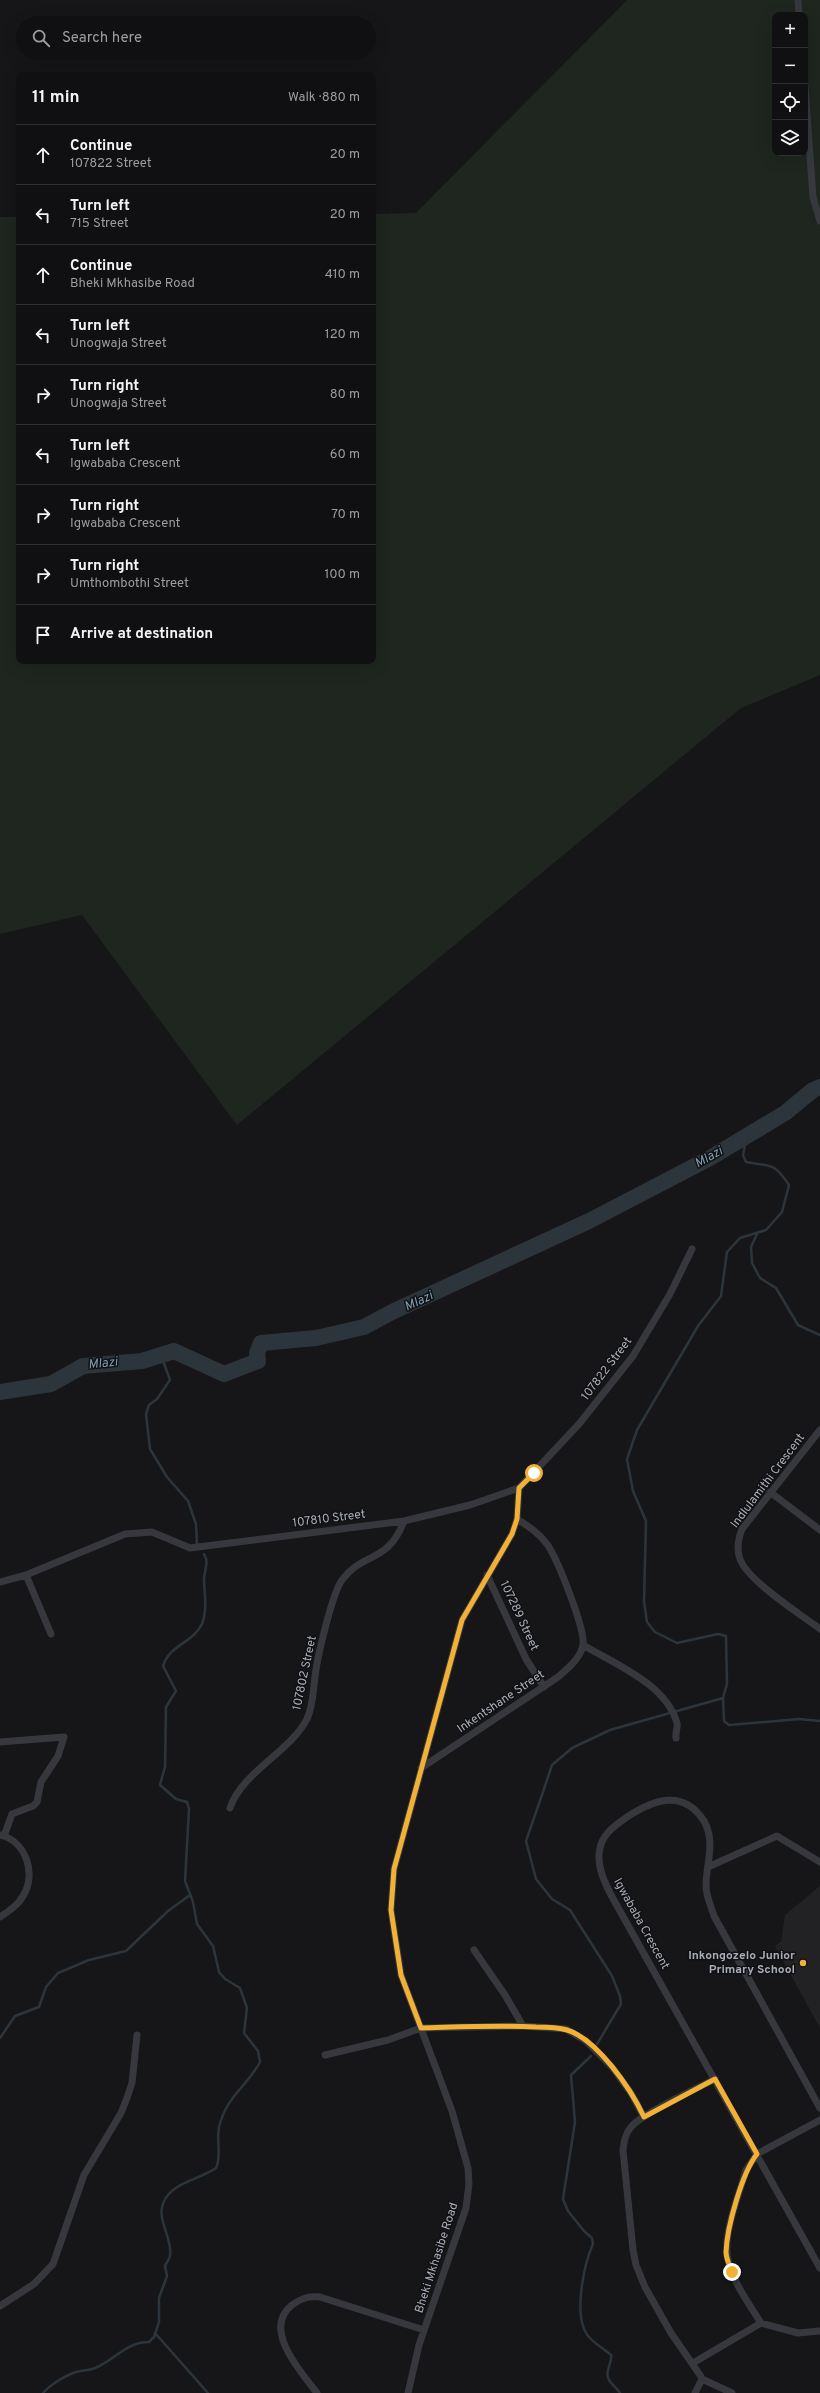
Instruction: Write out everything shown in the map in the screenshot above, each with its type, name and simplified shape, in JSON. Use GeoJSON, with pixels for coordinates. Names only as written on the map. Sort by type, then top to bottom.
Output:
{"type":"FeatureCollection","features":[{"type":"Feature","properties":{"kind":"street"},"geometry":{"type":"LineString","coordinates":[[798,0],[799,12]]}},
{"type":"Feature","properties":{"kind":"street"},"geometry":{"type":"LineString","coordinates":[[807,120],[813,197],[820,221]]}},
{"type":"Feature","properties":{"kind":"street","name":"107822 Street"},"geometry":{"type":"LineString","coordinates":[[519,1488],[579,1424],[633,1356],[676,1284],[692,1248]]}},
{"type":"Feature","properties":{"kind":"street","name":"Indlulamithi Crescent"},"geometry":{"type":"LineString","coordinates":[[820,1430],[742,1529],[738,1548],[740,1559],[754,1578],[820,1629]]}},
{"type":"Feature","properties":{"kind":"street","name":"Bheki Mkhasibe Road"},"geometry":{"type":"LineString","coordinates":[[408,2393],[424,2330],[466,2208],[469,2184],[468,2168],[452,2111],[401,1975],[391,1892],[394,1869],[462,1620],[512,1534],[517,1519],[519,1488]]}},
{"type":"Feature","properties":{"kind":"street","name":"107810 Street"},"geometry":{"type":"LineString","coordinates":[[26,1575],[125,1534],[142,1531],[160,1534],[190,1548],[404,1521],[450,1511],[519,1488]]}},
{"type":"Feature","properties":{"kind":"street"},"geometry":{"type":"LineString","coordinates":[[770,1492],[820,1530]]}},
{"type":"Feature","properties":{"kind":"street"},"geometry":{"type":"LineString","coordinates":[[517,1519],[538,1534],[553,1553],[581,1627],[583,1646],[635,1675],[661,1696],[671,1709],[677,1725],[676,1738]]}},
{"type":"Feature","properties":{"kind":"street","name":"107802 Street"},"geometry":{"type":"LineString","coordinates":[[230,1808],[240,1790],[296,1734],[307,1718],[312,1699],[319,1654],[341,1580],[357,1566],[389,1547],[400,1533],[404,1521]]}},
{"type":"Feature","properties":{"kind":"street"},"geometry":{"type":"LineString","coordinates":[[0,1582],[26,1575],[51,1634]]}},
{"type":"Feature","properties":{"kind":"street","name":"107289 Street"},"geometry":{"type":"LineString","coordinates":[[487,1575],[526,1659],[544,1687]]}},
{"type":"Feature","properties":{"kind":"street","name":"Inkentshane Street"},"geometry":{"type":"LineString","coordinates":[[421,1768],[544,1687],[573,1663],[583,1646]]}},
{"type":"Feature","properties":{"kind":"street"},"geometry":{"type":"LineString","coordinates":[[0,1742],[64,1737],[58,1756],[41,1782],[37,1802],[33,1806],[12,1814],[2,1835],[12,1839],[22,1850],[28,1864],[29,1876],[23,1896],[14,1907],[0,1917]]}},
{"type":"Feature","properties":{"kind":"street","name":"Igwababa Crescent"},"geometry":{"type":"LineString","coordinates":[[820,2108],[714,1916],[706,1887],[711,1845],[707,1827],[692,1807],[678,1801],[659,1800],[642,1807],[612,1827],[607,1833],[600,1847],[600,1864],[611,1895],[820,2268]]}},
{"type":"Feature","properties":{"kind":"street"},"geometry":{"type":"LineString","coordinates":[[708,1867],[777,1836],[820,1862]]}},
{"type":"Feature","properties":{"kind":"street"},"geometry":{"type":"LineString","coordinates":[[474,1950],[505,1995],[523,2026]]}},
{"type":"Feature","properties":{"kind":"street"},"geometry":{"type":"LineString","coordinates":[[325,2054],[388,2040],[421,2028],[523,2026],[566,2030],[580,2037],[623,2079],[644,2117]]}},
{"type":"Feature","properties":{"kind":"street"},"geometry":{"type":"LineString","coordinates":[[0,2306],[34,2284],[51,2267],[74,2208],[84,2175],[121,2113],[127,2098],[132,2083],[137,2035]]}},
{"type":"Feature","properties":{"kind":"street"},"geometry":{"type":"LineString","coordinates":[[715,2079],[644,2117],[631,2126],[625,2136],[623,2150],[636,2265],[645,2287],[664,2321],[693,2363],[702,2379],[732,2393]]}},
{"type":"Feature","properties":{"kind":"street"},"geometry":{"type":"LineString","coordinates":[[820,2120],[757,2154],[746,2170],[729,2230],[726,2252],[732,2272],[761,2323],[798,2333],[820,2331]]}},
{"type":"Feature","properties":{"kind":"street"},"geometry":{"type":"LineString","coordinates":[[317,2393],[286,2349],[282,2340],[284,2315],[288,2308],[302,2298],[310,2296],[320,2297],[424,2330]]}},
{"type":"Feature","properties":{"kind":"street"},"geometry":{"type":"LineString","coordinates":[[693,2363],[761,2323]]}},
{"type":"Feature","properties":{"kind":"street"},"geometry":{"type":"LineString","coordinates":[[695,2393],[702,2379]]}},
{"type":"Feature","properties":{"kind":"shaded area"},"geometry":{"type":"Polygon","coordinates":[[[627,0],[820,0],[820,675],[741,708],[237,1125],[82,915],[0,934],[0,217],[16,217],[16,664],[376,664],[376,214],[416,213],[627,0]]]}},
{"type":"Feature","properties":{"kind":"shaded area","name":"Inkongozelo Junior Primary School"},"geometry":{"type":"Polygon","coordinates":[[[820,1886],[820,2028],[775,1946],[781,1942],[785,1915],[820,1886]]]}},
{"type":"Feature","properties":{"kind":"waterway","name":"Mlazi"},"geometry":{"type":"LineString","coordinates":[[0,1392],[51,1384],[83,1366],[142,1361],[174,1351],[224,1374],[258,1361],[257,1353],[261,1343],[316,1338],[364,1327],[392,1312],[589,1221],[710,1158],[785,1113],[813,1090],[820,1087]]}},
{"type":"Feature","properties":{"kind":"waterway"},"geometry":{"type":"LineString","coordinates":[[597,2044],[621,2004],[620,1996],[612,1976],[570,1910],[552,1899],[536,1879],[526,1841],[552,1765],[572,1748],[610,1730],[723,1698],[727,1684],[726,1636],[718,1634],[677,1643],[655,1632],[647,1622],[644,1602],[646,1521],[633,1491],[627,1459],[637,1430],[698,1326],[721,1296],[727,1252],[740,1238],[766,1230],[782,1212],[789,1185],[784,1177],[775,1168],[746,1162],[743,1155],[747,1135]]}},
{"type":"Feature","properties":{"kind":"waterway"},"geometry":{"type":"LineString","coordinates":[[758,1232],[751,1247],[752,1263],[760,1278],[776,1288],[798,1325],[820,1335]]}},
{"type":"Feature","properties":{"kind":"waterway"},"geometry":{"type":"LineString","coordinates":[[161,1355],[170,1380],[157,1399],[149,1405],[146,1414],[150,1449],[167,1477],[188,1501],[196,1524],[197,1545]]}},
{"type":"Feature","properties":{"kind":"waterway"},"geometry":{"type":"LineString","coordinates":[[43,2393],[53,2384],[65,2377],[76,2372],[90,2370],[102,2365],[127,2348],[149,2342],[154,2337],[159,2322],[159,2298],[167,2276],[165,2266],[170,2255],[169,2240],[162,2218],[163,2202],[168,2195],[179,2186],[216,2168],[219,2158],[218,2132],[222,2116],[232,2099],[249,2079],[260,2062],[258,2051],[244,2033],[247,2008],[240,1988],[225,1979],[219,1972],[213,1946],[197,1924],[193,1902],[185,1881],[189,1809],[187,1802],[176,1799],[160,1785],[165,1767],[166,1707],[176,1691],[163,1666],[170,1653],[193,1636],[202,1624],[205,1613],[204,1578],[206,1563],[204,1554]]}},
{"type":"Feature","properties":{"kind":"waterway"},"geometry":{"type":"LineString","coordinates":[[723,1698],[724,1721],[729,1725],[799,1719],[820,1721]]}},
{"type":"Feature","properties":{"kind":"waterway"},"geometry":{"type":"LineString","coordinates":[[0,2038],[15,2016],[39,2007],[46,1987],[58,1973],[89,1960],[126,1951],[168,1911],[190,1895]]}},
{"type":"Feature","properties":{"kind":"waterway"},"geometry":{"type":"LineString","coordinates":[[591,2056],[571,2075],[575,2122],[563,2199],[568,2211],[584,2231],[592,2238],[593,2244],[586,2264],[581,2291],[581,2317],[584,2328],[589,2337],[611,2355],[611,2361],[607,2373],[610,2382],[620,2393]]}},
{"type":"Feature","properties":{"kind":"waterway"},"geometry":{"type":"LineString","coordinates":[[155,2333],[208,2393]]}},
{"type":"Feature","properties":{"kind":"place","name":"Inkongozelo Junior Primary School"},"geometry":{"type":"Point","coordinates":[803,1963]}},
{"type":"Feature","properties":{"kind":"route"},"geometry":{"type":"LineString","coordinates":[[534,1473],[519,1488],[517,1519],[512,1534],[466,1610],[462,1620],[416,1784],[394,1869],[391,1892],[391,1910],[401,1975],[421,2028],[523,2026],[554,2028],[566,2030],[575,2034],[586,2041],[623,2079],[637,2101],[644,2117],[715,2079],[757,2154],[746,2170],[729,2230],[726,2252],[732,2272]]}}]}
